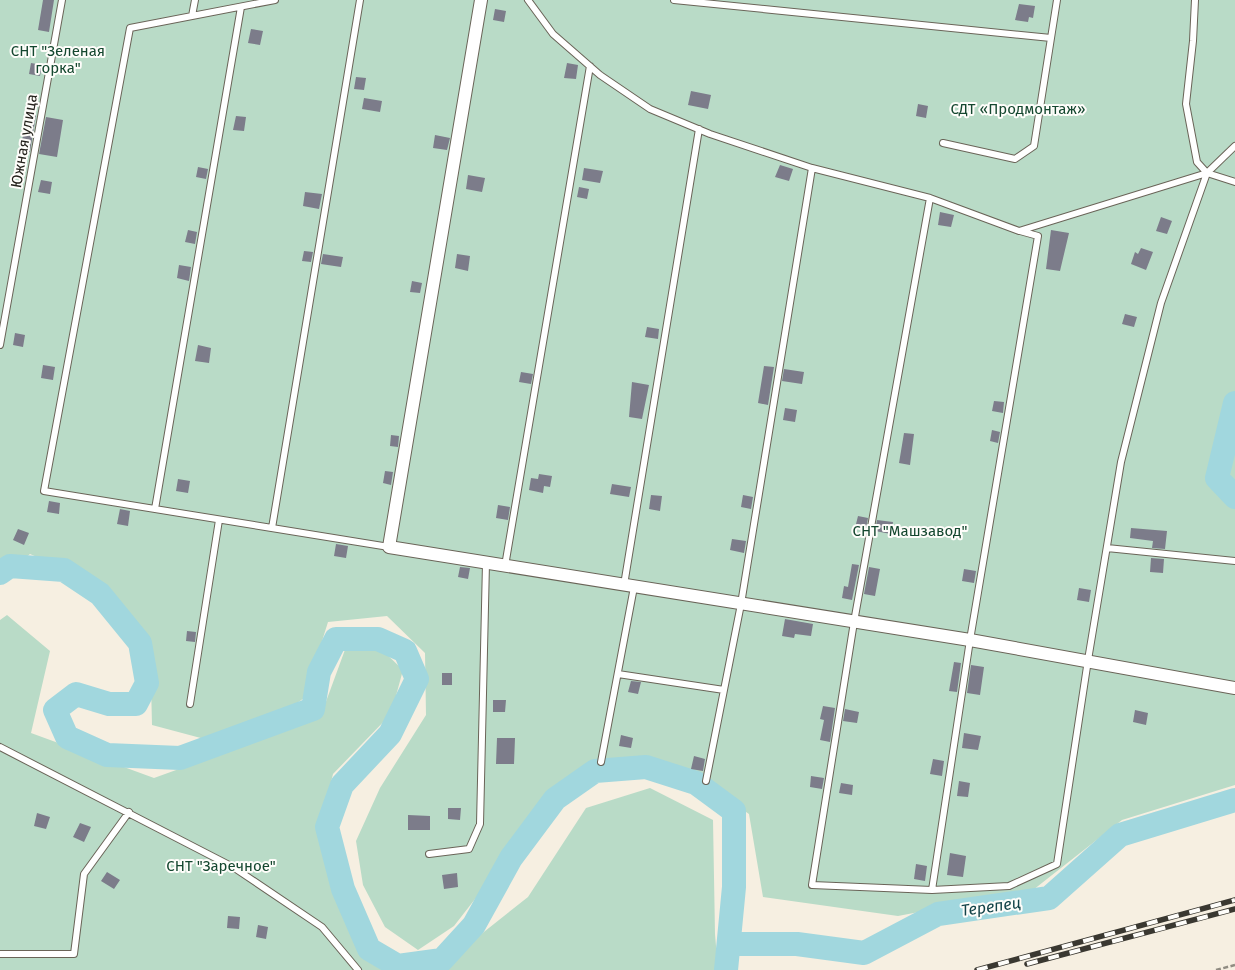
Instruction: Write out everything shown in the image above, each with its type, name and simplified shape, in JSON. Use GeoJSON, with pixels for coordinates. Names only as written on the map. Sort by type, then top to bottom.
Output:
{"type":"FeatureCollection","features":[{"type":"Feature","properties":{"kind":"street"},"geometry":{"type":"LineString","coordinates":[[481,0],[389,547],[970,640],[1235,688]]}},
{"type":"Feature","properties":{"kind":"lane","name":"Южная улица"},"geometry":{"type":"LineString","coordinates":[[0,346],[62,0]]}},
{"type":"Feature","properties":{"kind":"lane"},"geometry":{"type":"LineString","coordinates":[[192,16],[195,0]]}},
{"type":"Feature","properties":{"kind":"lane"},"geometry":{"type":"LineString","coordinates":[[275,0],[130,28],[44,492],[389,547]]}},
{"type":"Feature","properties":{"kind":"lane"},"geometry":{"type":"LineString","coordinates":[[272,528],[360,0]]}},
{"type":"Feature","properties":{"kind":"lane"},"geometry":{"type":"LineString","coordinates":[[528,0],[553,34],[590,66],[650,109],[699,129],[812,168],[930,198],[1019,231],[1038,236],[970,640],[932,890]]}},
{"type":"Feature","properties":{"kind":"lane"},"geometry":{"type":"LineString","coordinates":[[674,0],[1051,38]]}},
{"type":"Feature","properties":{"kind":"lane"},"geometry":{"type":"LineString","coordinates":[[943,143],[1015,159],[1034,146],[1057,0]]}},
{"type":"Feature","properties":{"kind":"lane"},"geometry":{"type":"LineString","coordinates":[[1195,0],[1193,41],[1186,104],[1197,162],[1207,173],[1235,182]]}},
{"type":"Feature","properties":{"kind":"lane"},"geometry":{"type":"LineString","coordinates":[[155,509],[241,7]]}},
{"type":"Feature","properties":{"kind":"lane"},"geometry":{"type":"LineString","coordinates":[[505,566],[590,66]]}},
{"type":"Feature","properties":{"kind":"lane"},"geometry":{"type":"LineString","coordinates":[[601,762],[618,674],[629,586],[699,129]]}},
{"type":"Feature","properties":{"kind":"lane"},"geometry":{"type":"LineString","coordinates":[[930,198],[854,622],[812,885],[932,890],[1010,886],[1057,864],[1121,462],[1161,303],[1207,173],[1235,146]]}},
{"type":"Feature","properties":{"kind":"lane"},"geometry":{"type":"LineString","coordinates":[[706,781],[741,604],[812,168]]}},
{"type":"Feature","properties":{"kind":"lane"},"geometry":{"type":"LineString","coordinates":[[1019,231],[1207,173]]}},
{"type":"Feature","properties":{"kind":"lane"},"geometry":{"type":"LineString","coordinates":[[190,704],[219,520]]}},
{"type":"Feature","properties":{"kind":"lane"},"geometry":{"type":"LineString","coordinates":[[1107,548],[1235,561]]}},
{"type":"Feature","properties":{"kind":"lane"},"geometry":{"type":"LineString","coordinates":[[429,854],[469,849],[480,824],[486,563]]}},
{"type":"Feature","properties":{"kind":"lane"},"geometry":{"type":"LineString","coordinates":[[618,674],[724,690]]}},
{"type":"Feature","properties":{"kind":"lane"},"geometry":{"type":"LineString","coordinates":[[0,747],[233,867],[322,927],[358,970]]}},
{"type":"Feature","properties":{"kind":"lane"},"geometry":{"type":"LineString","coordinates":[[0,954],[74,954],[84,874],[129,812]]}},
{"type":"Feature","properties":{"kind":"path"},"geometry":{"type":"LineString","coordinates":[[1216,970],[1235,964]]}},
{"type":"Feature","properties":{"kind":"green space","name":"СНТ \"Машзавод\""},"geometry":{"type":"Polygon","coordinates":[[[0,0],[1235,0],[1235,785],[1122,820],[1033,890],[898,916],[763,897],[749,814],[701,781],[650,758],[609,761],[549,795],[503,863],[454,926],[418,950],[385,927],[363,885],[356,841],[380,788],[426,715],[425,653],[387,616],[328,622],[304,698],[279,716],[212,741],[152,725],[150,642],[95,582],[30,554],[0,577],[0,0]]]}},
{"type":"Feature","properties":{"kind":"green space","name":"СНТ \"Заречное\""},"geometry":{"type":"Polygon","coordinates":[[[7,615],[50,651],[31,733],[154,778],[320,718],[346,647],[379,647],[403,670],[391,714],[333,774],[320,826],[334,895],[372,964],[383,970],[0,970],[0,620],[7,615]]]}},
{"type":"Feature","properties":{"kind":"green space"},"geometry":{"type":"Polygon","coordinates":[[[650,788],[713,820],[715,934],[718,970],[436,970],[528,897],[586,808],[650,788]]]}},
{"type":"Feature","properties":{"kind":"building"},"geometry":{"type":"Polygon","coordinates":[[[43,0],[54,0],[49,32],[38,30],[43,0]]]}},
{"type":"Feature","properties":{"kind":"building"},"geometry":{"type":"Polygon","coordinates":[[[1019,4],[1035,6],[1033,18],[1029,17],[1028,22],[1015,20],[1019,4]]]}},
{"type":"Feature","properties":{"kind":"building"},"geometry":{"type":"Polygon","coordinates":[[[495,9],[506,11],[504,22],[493,20],[495,9]]]}},
{"type":"Feature","properties":{"kind":"building"},"geometry":{"type":"Polygon","coordinates":[[[251,29],[263,31],[260,45],[248,43],[251,29]]]}},
{"type":"Feature","properties":{"kind":"building"},"geometry":{"type":"Polygon","coordinates":[[[31,63],[42,65],[40,76],[29,74],[31,63]]]}},
{"type":"Feature","properties":{"kind":"building"},"geometry":{"type":"Polygon","coordinates":[[[567,63],[578,65],[576,79],[564,78],[567,63]]]}},
{"type":"Feature","properties":{"kind":"building"},"geometry":{"type":"Polygon","coordinates":[[[356,77],[366,78],[364,90],[354,89],[356,77]]]}},
{"type":"Feature","properties":{"kind":"building"},"geometry":{"type":"Polygon","coordinates":[[[691,91],[711,95],[708,109],[688,105],[691,91]]]}},
{"type":"Feature","properties":{"kind":"building"},"geometry":{"type":"Polygon","coordinates":[[[364,98],[382,101],[380,112],[362,109],[364,98]]]}},
{"type":"Feature","properties":{"kind":"building"},"geometry":{"type":"Polygon","coordinates":[[[918,104],[928,106],[926,118],[916,116],[918,104]]]}},
{"type":"Feature","properties":{"kind":"building"},"geometry":{"type":"Polygon","coordinates":[[[27,114],[36,115],[30,152],[20,151],[27,114]]]}},
{"type":"Feature","properties":{"kind":"building"},"geometry":{"type":"Polygon","coordinates":[[[236,116],[246,117],[244,131],[233,130],[236,116]]]}},
{"type":"Feature","properties":{"kind":"building"},"geometry":{"type":"Polygon","coordinates":[[[46,117],[63,120],[57,157],[39,154],[46,117]]]}},
{"type":"Feature","properties":{"kind":"building"},"geometry":{"type":"Polygon","coordinates":[[[435,135],[450,138],[447,150],[433,148],[435,135]]]}},
{"type":"Feature","properties":{"kind":"building"},"geometry":{"type":"Polygon","coordinates":[[[780,165],[793,169],[789,181],[775,177],[780,165]]]}},
{"type":"Feature","properties":{"kind":"building"},"geometry":{"type":"Polygon","coordinates":[[[198,167],[208,169],[206,179],[196,177],[198,167]]]}},
{"type":"Feature","properties":{"kind":"building"},"geometry":{"type":"Polygon","coordinates":[[[584,168],[603,171],[600,183],[582,180],[584,168]]]}},
{"type":"Feature","properties":{"kind":"building"},"geometry":{"type":"Polygon","coordinates":[[[468,175],[485,178],[482,192],[466,189],[468,175]]]}},
{"type":"Feature","properties":{"kind":"building"},"geometry":{"type":"Polygon","coordinates":[[[41,180],[52,182],[50,194],[38,192],[41,180]]]}},
{"type":"Feature","properties":{"kind":"building"},"geometry":{"type":"Polygon","coordinates":[[[579,187],[589,189],[587,199],[577,197],[579,187]]]}},
{"type":"Feature","properties":{"kind":"building"},"geometry":{"type":"Polygon","coordinates":[[[305,192],[322,194],[319,209],[303,206],[305,192]]]}},
{"type":"Feature","properties":{"kind":"building"},"geometry":{"type":"Polygon","coordinates":[[[940,212],[954,215],[951,227],[938,225],[940,212]]]}},
{"type":"Feature","properties":{"kind":"building"},"geometry":{"type":"Polygon","coordinates":[[[1161,217],[1172,221],[1167,234],[1156,231],[1161,217]]]}},
{"type":"Feature","properties":{"kind":"building"},"geometry":{"type":"Polygon","coordinates":[[[188,230],[197,232],[195,244],[185,242],[188,230]]]}},
{"type":"Feature","properties":{"kind":"building"},"geometry":{"type":"Polygon","coordinates":[[[1051,230],[1069,233],[1060,271],[1046,269],[1051,230]]]}},
{"type":"Feature","properties":{"kind":"building"},"geometry":{"type":"Polygon","coordinates":[[[1141,248],[1153,252],[1146,270],[1131,264],[1135,252],[1138,254],[1141,248]]]}},
{"type":"Feature","properties":{"kind":"building"},"geometry":{"type":"Polygon","coordinates":[[[304,251],[313,252],[311,262],[302,261],[304,251]]]}},
{"type":"Feature","properties":{"kind":"building"},"geometry":{"type":"Polygon","coordinates":[[[323,254],[343,257],[341,267],[321,264],[323,254]]]}},
{"type":"Feature","properties":{"kind":"building"},"geometry":{"type":"Polygon","coordinates":[[[457,254],[470,256],[468,271],[455,268],[457,254]]]}},
{"type":"Feature","properties":{"kind":"building"},"geometry":{"type":"Polygon","coordinates":[[[179,265],[191,267],[189,281],[177,278],[179,265]]]}},
{"type":"Feature","properties":{"kind":"building"},"geometry":{"type":"Polygon","coordinates":[[[412,281],[422,283],[420,293],[410,292],[412,281]]]}},
{"type":"Feature","properties":{"kind":"building"},"geometry":{"type":"Polygon","coordinates":[[[1125,314],[1137,317],[1134,327],[1122,324],[1125,314]]]}},
{"type":"Feature","properties":{"kind":"building"},"geometry":{"type":"Polygon","coordinates":[[[647,327],[659,329],[658,339],[645,337],[647,327]]]}},
{"type":"Feature","properties":{"kind":"building"},"geometry":{"type":"Polygon","coordinates":[[[15,333],[25,335],[23,347],[13,345],[15,333]]]}},
{"type":"Feature","properties":{"kind":"building"},"geometry":{"type":"Polygon","coordinates":[[[198,345],[211,348],[209,363],[195,361],[198,345]]]}},
{"type":"Feature","properties":{"kind":"building"},"geometry":{"type":"Polygon","coordinates":[[[43,365],[55,367],[53,380],[41,378],[43,365]]]}},
{"type":"Feature","properties":{"kind":"building"},"geometry":{"type":"Polygon","coordinates":[[[764,366],[774,367],[768,405],[758,403],[764,366]]]}},
{"type":"Feature","properties":{"kind":"building"},"geometry":{"type":"Polygon","coordinates":[[[784,369],[804,372],[802,384],[782,381],[784,369]]]}},
{"type":"Feature","properties":{"kind":"building"},"geometry":{"type":"Polygon","coordinates":[[[521,372],[533,374],[531,384],[519,382],[521,372]]]}},
{"type":"Feature","properties":{"kind":"building"},"geometry":{"type":"Polygon","coordinates":[[[632,382],[649,385],[642,419],[629,417],[632,382]]]}},
{"type":"Feature","properties":{"kind":"building"},"geometry":{"type":"Polygon","coordinates":[[[994,401],[1004,402],[1003,413],[992,411],[994,401]]]}},
{"type":"Feature","properties":{"kind":"building"},"geometry":{"type":"Polygon","coordinates":[[[785,408],[797,410],[795,422],[783,420],[785,408]]]}},
{"type":"Feature","properties":{"kind":"building"},"geometry":{"type":"Polygon","coordinates":[[[992,430],[1000,432],[998,443],[990,441],[992,430]]]}},
{"type":"Feature","properties":{"kind":"building"},"geometry":{"type":"Polygon","coordinates":[[[904,433],[914,434],[910,465],[899,463],[904,433]]]}},
{"type":"Feature","properties":{"kind":"building"},"geometry":{"type":"Polygon","coordinates":[[[391,435],[399,436],[398,447],[390,446],[391,435]]]}},
{"type":"Feature","properties":{"kind":"building"},"geometry":{"type":"Polygon","coordinates":[[[385,471],[393,472],[391,485],[383,483],[385,471]]]}},
{"type":"Feature","properties":{"kind":"building"},"geometry":{"type":"Polygon","coordinates":[[[539,474],[552,476],[550,487],[544,486],[543,493],[529,490],[531,478],[538,479],[539,474]]]}},
{"type":"Feature","properties":{"kind":"building"},"geometry":{"type":"Polygon","coordinates":[[[178,479],[190,481],[188,493],[176,491],[178,479]]]}},
{"type":"Feature","properties":{"kind":"building"},"geometry":{"type":"Polygon","coordinates":[[[612,484],[631,487],[629,497],[610,494],[612,484]]]}},
{"type":"Feature","properties":{"kind":"building"},"geometry":{"type":"Polygon","coordinates":[[[651,495],[662,496],[660,511],[649,509],[651,495]]]}},
{"type":"Feature","properties":{"kind":"building"},"geometry":{"type":"Polygon","coordinates":[[[743,495],[753,497],[751,509],[741,507],[743,495]]]}},
{"type":"Feature","properties":{"kind":"building"},"geometry":{"type":"Polygon","coordinates":[[[49,501],[60,503],[59,514],[47,512],[49,501]]]}},
{"type":"Feature","properties":{"kind":"building"},"geometry":{"type":"Polygon","coordinates":[[[498,505],[510,507],[508,520],[496,518],[498,505]]]}},
{"type":"Feature","properties":{"kind":"building"},"geometry":{"type":"Polygon","coordinates":[[[120,509],[130,511],[128,526],[117,524],[120,509]]]}},
{"type":"Feature","properties":{"kind":"building"},"geometry":{"type":"Polygon","coordinates":[[[858,516],[868,518],[866,529],[855,528],[858,516]]]}},
{"type":"Feature","properties":{"kind":"building"},"geometry":{"type":"Polygon","coordinates":[[[877,520],[893,522],[891,534],[875,531],[877,520]]]}},
{"type":"Feature","properties":{"kind":"building"},"geometry":{"type":"Polygon","coordinates":[[[1131,528],[1167,531],[1165,549],[1152,548],[1153,541],[1130,538],[1131,528]]]}},
{"type":"Feature","properties":{"kind":"building"},"geometry":{"type":"Polygon","coordinates":[[[18,529],[29,533],[24,545],[13,540],[18,529]]]}},
{"type":"Feature","properties":{"kind":"building"},"geometry":{"type":"Polygon","coordinates":[[[732,539],[746,541],[744,553],[730,550],[732,539]]]}},
{"type":"Feature","properties":{"kind":"building"},"geometry":{"type":"Polygon","coordinates":[[[336,544],[348,546],[346,558],[334,556],[336,544]]]}},
{"type":"Feature","properties":{"kind":"building"},"geometry":{"type":"Polygon","coordinates":[[[1151,558],[1164,559],[1163,573],[1150,572],[1151,558]]]}},
{"type":"Feature","properties":{"kind":"building"},"geometry":{"type":"Polygon","coordinates":[[[852,564],[859,565],[852,600],[842,598],[844,586],[848,587],[852,564]]]}},
{"type":"Feature","properties":{"kind":"building"},"geometry":{"type":"Polygon","coordinates":[[[460,567],[470,568],[468,579],[458,577],[460,567]]]}},
{"type":"Feature","properties":{"kind":"building"},"geometry":{"type":"Polygon","coordinates":[[[869,567],[880,569],[875,596],[864,594],[869,567]]]}},
{"type":"Feature","properties":{"kind":"building"},"geometry":{"type":"Polygon","coordinates":[[[964,569],[976,571],[974,583],[962,581],[964,569]]]}},
{"type":"Feature","properties":{"kind":"building"},"geometry":{"type":"Polygon","coordinates":[[[1079,588],[1091,590],[1089,602],[1077,600],[1079,588]]]}},
{"type":"Feature","properties":{"kind":"building"},"geometry":{"type":"Polygon","coordinates":[[[785,619],[813,624],[811,636],[795,634],[794,638],[782,636],[785,619]]]}},
{"type":"Feature","properties":{"kind":"building"},"geometry":{"type":"Polygon","coordinates":[[[187,631],[196,632],[195,642],[186,641],[187,631]]]}},
{"type":"Feature","properties":{"kind":"building"},"geometry":{"type":"Polygon","coordinates":[[[954,662],[961,663],[957,692],[949,691],[954,662]]]}},
{"type":"Feature","properties":{"kind":"building"},"geometry":{"type":"Polygon","coordinates":[[[971,665],[984,667],[980,695],[967,693],[971,665]]]}},
{"type":"Feature","properties":{"kind":"building"},"geometry":{"type":"Polygon","coordinates":[[[442,673],[452,673],[452,685],[442,685],[442,673]]]}},
{"type":"Feature","properties":{"kind":"building"},"geometry":{"type":"Polygon","coordinates":[[[631,681],[641,682],[638,694],[628,692],[631,681]]]}},
{"type":"Feature","properties":{"kind":"building"},"geometry":{"type":"Polygon","coordinates":[[[493,700],[506,700],[505,712],[493,712],[493,700]]]}},
{"type":"Feature","properties":{"kind":"building"},"geometry":{"type":"Polygon","coordinates":[[[823,706],[835,708],[830,742],[820,740],[824,720],[820,719],[823,706]]]}},
{"type":"Feature","properties":{"kind":"building"},"geometry":{"type":"Polygon","coordinates":[[[845,709],[859,712],[857,723],[843,721],[845,709]]]}},
{"type":"Feature","properties":{"kind":"building"},"geometry":{"type":"Polygon","coordinates":[[[1135,710],[1148,713],[1146,725],[1133,722],[1135,710]]]}},
{"type":"Feature","properties":{"kind":"building"},"geometry":{"type":"Polygon","coordinates":[[[964,733],[981,736],[978,750],[962,748],[964,733]]]}},
{"type":"Feature","properties":{"kind":"building"},"geometry":{"type":"Polygon","coordinates":[[[621,735],[633,738],[631,748],[619,746],[621,735]]]}},
{"type":"Feature","properties":{"kind":"building"},"geometry":{"type":"Polygon","coordinates":[[[497,738],[515,738],[514,764],[496,764],[497,738]]]}},
{"type":"Feature","properties":{"kind":"building"},"geometry":{"type":"Polygon","coordinates":[[[694,756],[705,759],[703,771],[691,769],[694,756]]]}},
{"type":"Feature","properties":{"kind":"building"},"geometry":{"type":"Polygon","coordinates":[[[933,759],[944,761],[942,776],[930,774],[933,759]]]}},
{"type":"Feature","properties":{"kind":"building"},"geometry":{"type":"Polygon","coordinates":[[[811,776],[824,778],[822,789],[810,787],[811,776]]]}},
{"type":"Feature","properties":{"kind":"building"},"geometry":{"type":"Polygon","coordinates":[[[959,781],[970,783],[968,797],[957,796],[959,781]]]}},
{"type":"Feature","properties":{"kind":"building"},"geometry":{"type":"Polygon","coordinates":[[[841,783],[853,785],[852,795],[839,793],[841,783]]]}},
{"type":"Feature","properties":{"kind":"building"},"geometry":{"type":"Polygon","coordinates":[[[448,808],[461,808],[460,820],[448,819],[448,808]]]}},
{"type":"Feature","properties":{"kind":"building"},"geometry":{"type":"Polygon","coordinates":[[[37,813],[50,817],[46,829],[34,826],[37,813]]]}},
{"type":"Feature","properties":{"kind":"building"},"geometry":{"type":"Polygon","coordinates":[[[408,815],[430,816],[430,830],[408,830],[408,815]]]}},
{"type":"Feature","properties":{"kind":"building"},"geometry":{"type":"Polygon","coordinates":[[[80,823],[91,827],[84,842],[73,837],[80,823]]]}},
{"type":"Feature","properties":{"kind":"building"},"geometry":{"type":"Polygon","coordinates":[[[950,853],[966,856],[963,877],[947,875],[950,853]]]}},
{"type":"Feature","properties":{"kind":"building"},"geometry":{"type":"Polygon","coordinates":[[[916,864],[927,866],[925,881],[914,879],[916,864]]]}},
{"type":"Feature","properties":{"kind":"building"},"geometry":{"type":"Polygon","coordinates":[[[107,872],[120,880],[114,889],[101,881],[107,872]]]}},
{"type":"Feature","properties":{"kind":"building"},"geometry":{"type":"Polygon","coordinates":[[[457,873],[458,887],[444,889],[442,875],[457,873]]]}},
{"type":"Feature","properties":{"kind":"building"},"geometry":{"type":"Polygon","coordinates":[[[228,916],[240,917],[239,929],[227,928],[228,916]]]}},
{"type":"Feature","properties":{"kind":"building"},"geometry":{"type":"Polygon","coordinates":[[[258,925],[268,927],[266,939],[256,937],[258,925]]]}},
{"type":"Feature","properties":{"kind":"waterway","name":"Терепец"},"geometry":{"type":"LineString","coordinates":[[1235,403],[1217,478],[1235,497]]}},
{"type":"Feature","properties":{"kind":"waterway"},"geometry":{"type":"LineString","coordinates":[[0,573],[10,566],[64,570],[100,594],[140,643],[147,683],[136,704],[109,704],[76,694],[55,710],[67,737],[107,755],[180,758],[313,709],[319,672],[336,639],[378,639],[405,651],[417,679],[390,734],[342,785],[327,827],[343,889],[369,949],[398,966],[442,960],[474,925],[511,858],[555,799],[595,771],[646,767],[696,783],[734,811],[734,887],[726,970]]}},
{"type":"Feature","properties":{"kind":"waterway","name":"Терепец"},"geometry":{"type":"LineString","coordinates":[[729,944],[797,944],[864,953],[938,914],[1049,898],[1120,835],[1235,800]]}},
{"type":"Feature","properties":{"kind":"railway"},"geometry":{"type":"LineString","coordinates":[[977,970],[1235,900]]}},
{"type":"Feature","properties":{"kind":"railway"},"geometry":{"type":"LineString","coordinates":[[1027,964],[1235,909]]}},
{"type":"Feature","properties":{"kind":"park label","name":"СНТ \"Зеленая горка\""},"geometry":{"type":"Point","coordinates":[58,60]}},
{"type":"Feature","properties":{"kind":"park label","name":"СДТ «Продмонтаж»"},"geometry":{"type":"Point","coordinates":[1018,109]}}]}
